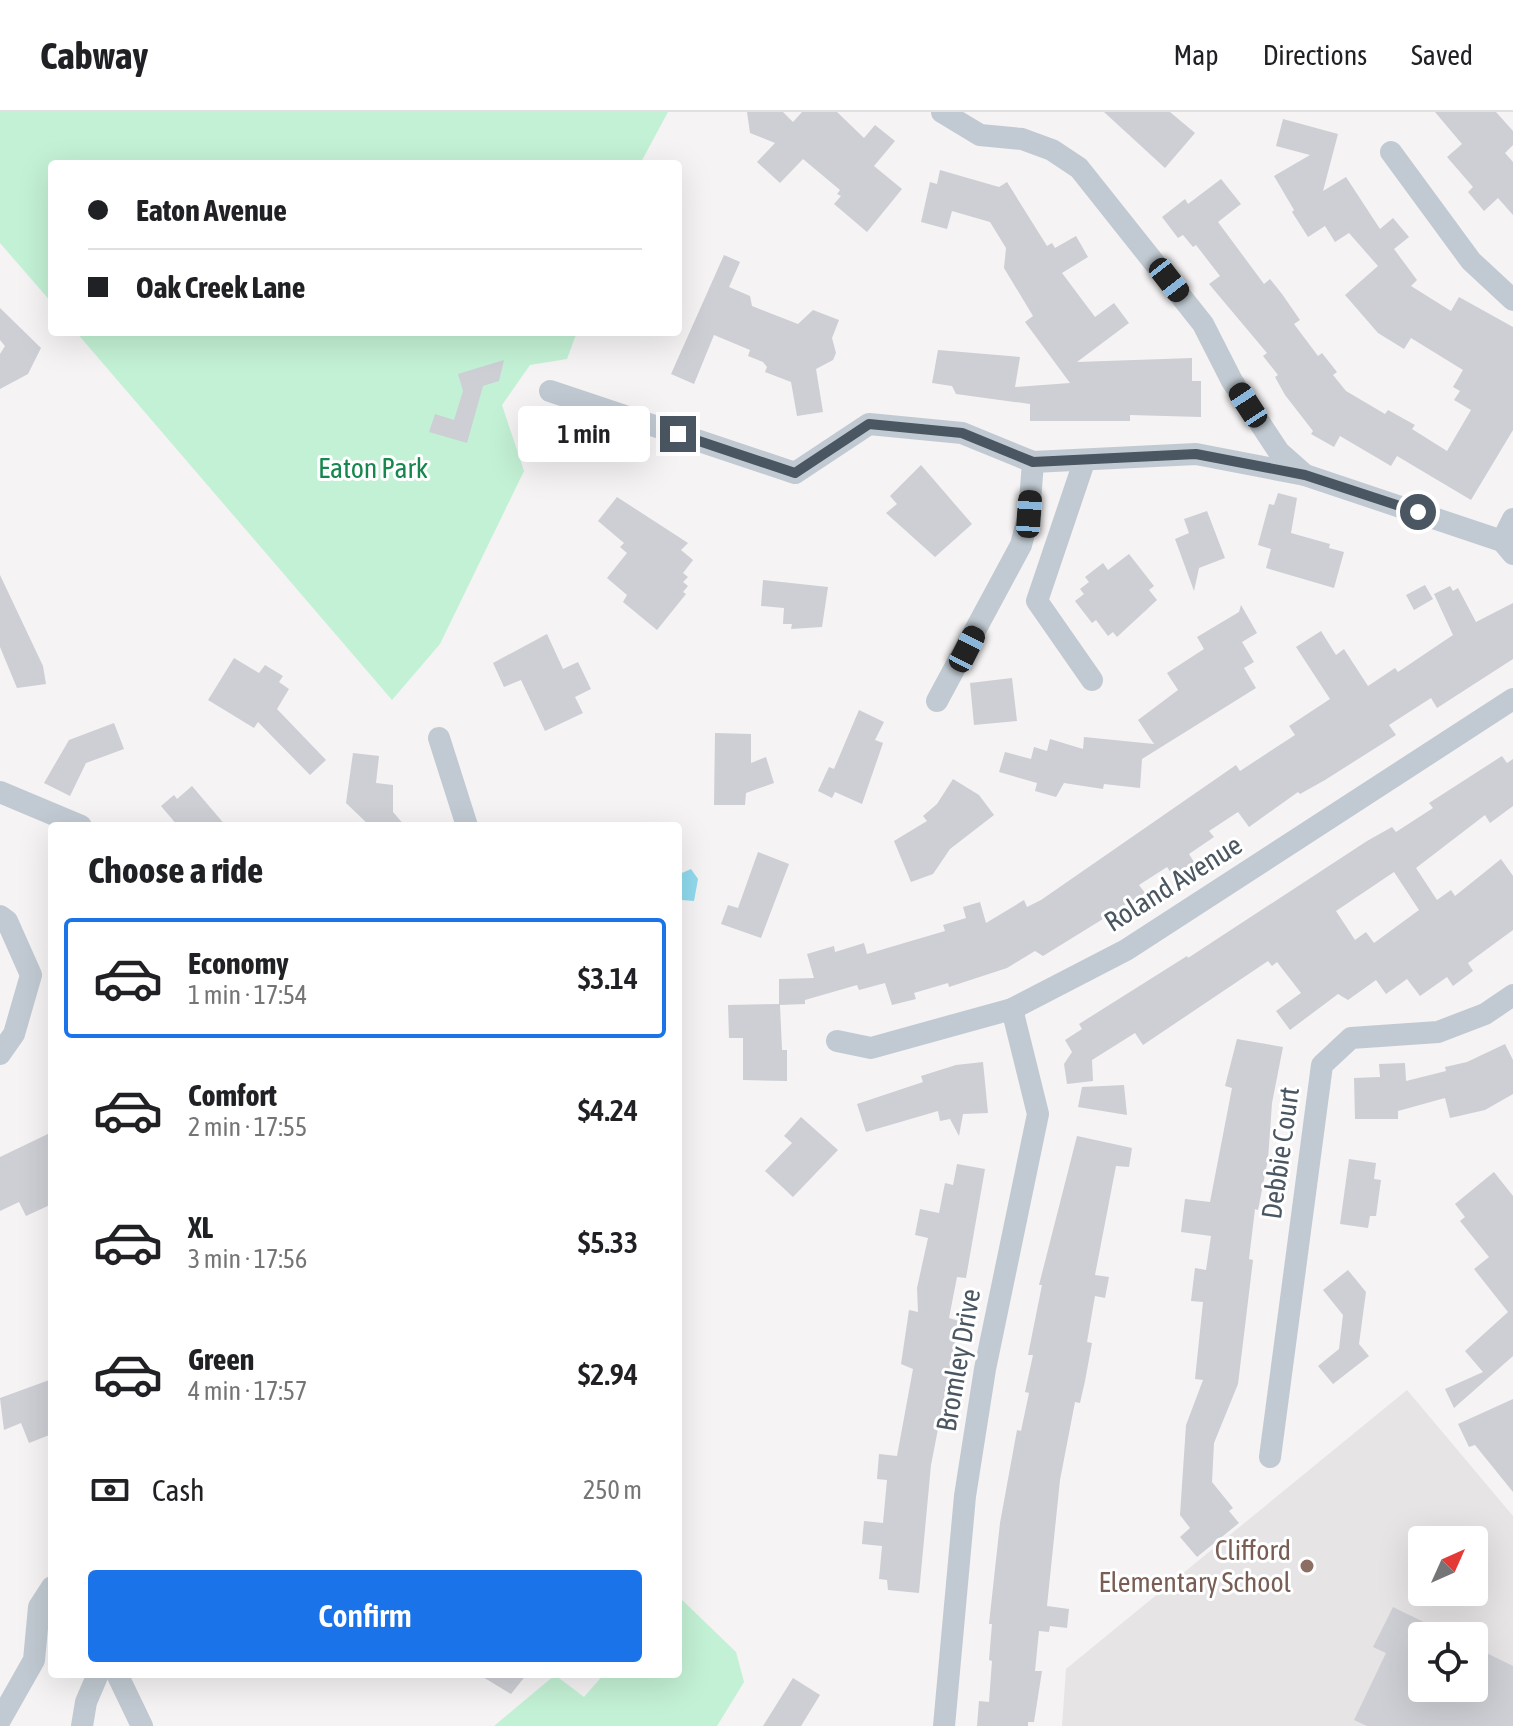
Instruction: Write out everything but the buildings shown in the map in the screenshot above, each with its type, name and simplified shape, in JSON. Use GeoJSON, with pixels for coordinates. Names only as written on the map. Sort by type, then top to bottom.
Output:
{"type":"FeatureCollection","features":[{"type":"Feature","properties":{"kind":"street"},"geometry":{"type":"LineString","coordinates":[[942,112],[980,135],[1022,139],[1052,150],[1079,168],[1203,324],[1232,381],[1279,452],[1305,475]]}},
{"type":"Feature","properties":{"kind":"street"},"geometry":{"type":"LineString","coordinates":[[1391,152],[1471,261],[1513,300]]}},
{"type":"Feature","properties":{"kind":"street"},"geometry":{"type":"LineString","coordinates":[[550,391],[795,473],[869,424],[962,433],[1033,462],[1084,462],[1196,454],[1305,475],[1508,547],[1513,519]]}},
{"type":"Feature","properties":{"kind":"street"},"geometry":{"type":"LineString","coordinates":[[937,701],[1021,545],[1029,514],[1033,462]]}},
{"type":"Feature","properties":{"kind":"street"},"geometry":{"type":"LineString","coordinates":[[1084,462],[1037,601],[1092,680]]}},
{"type":"Feature","properties":{"kind":"street","name":"Roland Avenue"},"geometry":{"type":"LineString","coordinates":[[837,1041],[871,1048],[1012,1009],[1126,950],[1513,699]]}},
{"type":"Feature","properties":{"kind":"street"},"geometry":{"type":"LineString","coordinates":[[439,738],[466,822]]}},
{"type":"Feature","properties":{"kind":"street"},"geometry":{"type":"LineString","coordinates":[[0,792],[71,822]]}},
{"type":"Feature","properties":{"kind":"street"},"geometry":{"type":"LineString","coordinates":[[0,916],[7,921],[31,975],[14,1034],[0,1054]]}},
{"type":"Feature","properties":{"kind":"street","name":"Debbie Court"},"geometry":{"type":"LineString","coordinates":[[1270,1457],[1322,1065],[1351,1038],[1438,1032],[1485,1014],[1513,995]]}},
{"type":"Feature","properties":{"kind":"street","name":"Bromley Drive"},"geometry":{"type":"LineString","coordinates":[[944,1726],[965,1496],[985,1369],[1038,1114],[1012,1009]]}},
{"type":"Feature","properties":{"kind":"street"},"geometry":{"type":"LineString","coordinates":[[0,1720],[34,1660],[39,1607],[48,1593]]}},
{"type":"Feature","properties":{"kind":"street"},"geometry":{"type":"LineString","coordinates":[[82,1726],[86,1702],[96,1678]]}},
{"type":"Feature","properties":{"kind":"street"},"geometry":{"type":"LineString","coordinates":[[119,1678],[142,1726]]}},
{"type":"Feature","properties":{"kind":"shaded area","name":"Clifford Elementary School"},"geometry":{"type":"Polygon","coordinates":[[[1407,1390],[1513,1516],[1513,1726],[1062,1726],[1066,1669],[1407,1390]]]}},
{"type":"Feature","properties":{"kind":"green space"},"geometry":{"type":"Polygon","coordinates":[[[0,112],[668,112],[642,160],[48,160],[48,298],[0,243],[0,112]]]}},
{"type":"Feature","properties":{"kind":"green space","name":"Eaton Park"},"geometry":{"type":"Polygon","coordinates":[[[79,336],[576,336],[567,359],[530,365],[502,405],[524,471],[440,644],[392,700],[79,336]]]}},
{"type":"Feature","properties":{"kind":"green space"},"geometry":{"type":"Polygon","coordinates":[[[682,1600],[736,1652],[744,1682],[717,1726],[494,1726],[551,1678],[559,1678],[584,1697],[601,1678],[682,1678],[682,1600]]]}},
{"type":"Feature","properties":{"kind":"water"},"geometry":{"type":"Polygon","coordinates":[[[691,869],[698,879],[694,901],[682,900],[682,873],[691,869]]]}},
{"type":"Feature","properties":{"kind":"place","name":"Clifford Elementary School"},"geometry":{"type":"Point","coordinates":[1307,1566]}},
{"type":"Feature","properties":{"kind":"route"},"geometry":{"type":"LineString","coordinates":[[678,434],[795,473],[869,424],[962,433],[1033,462],[1084,462],[1196,454],[1305,475],[1418,512]]}}]}
